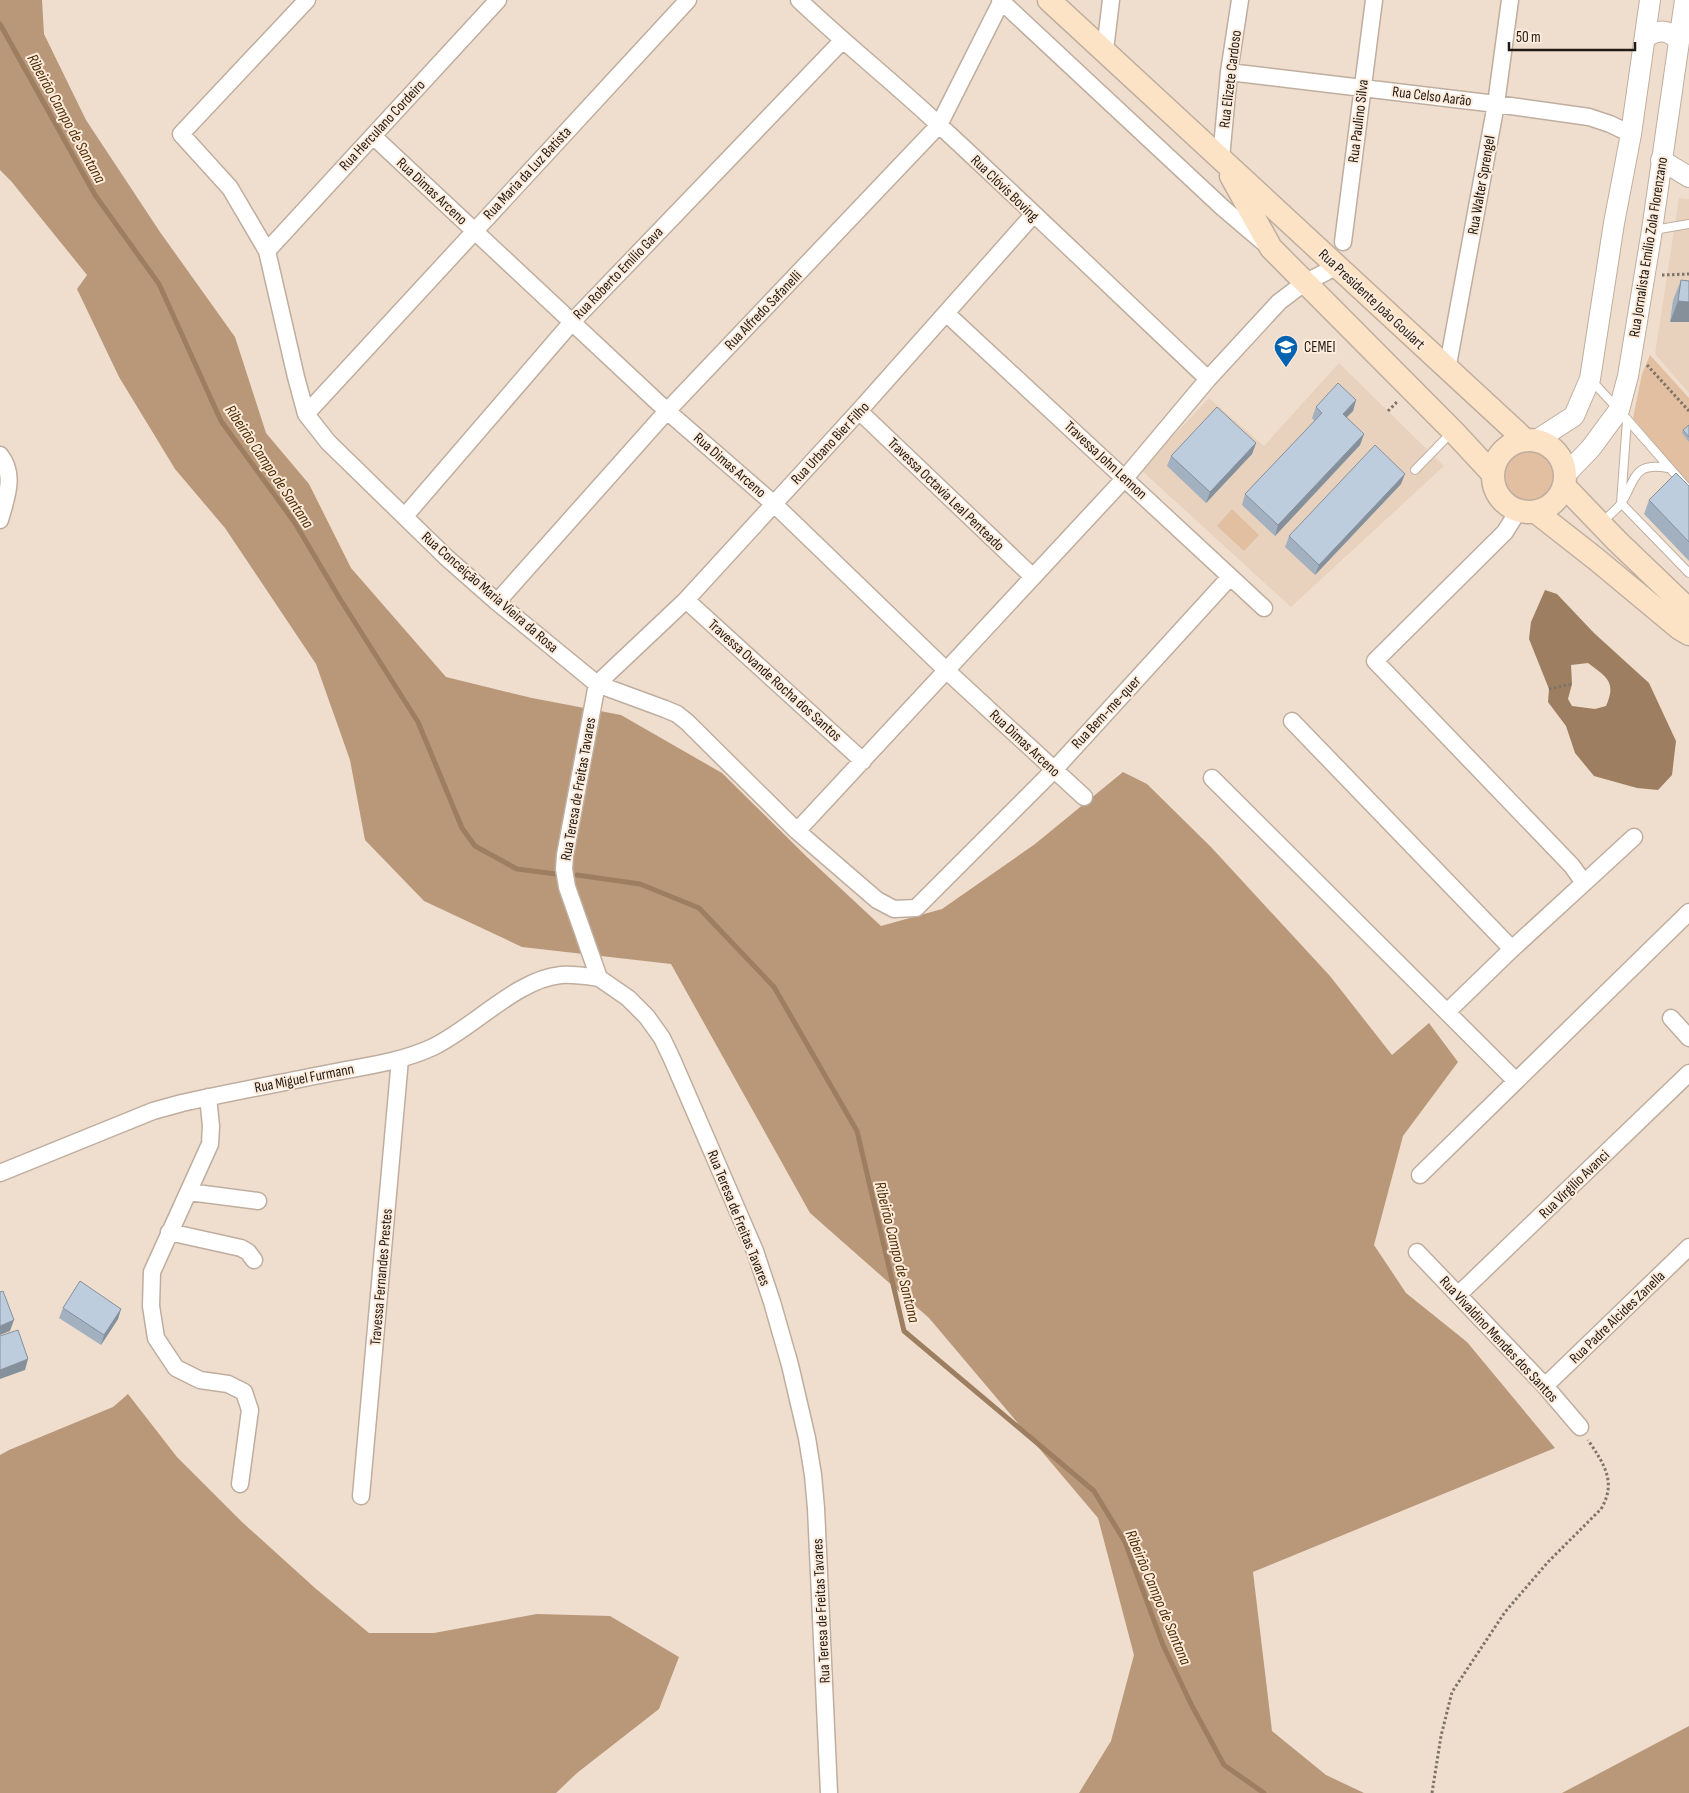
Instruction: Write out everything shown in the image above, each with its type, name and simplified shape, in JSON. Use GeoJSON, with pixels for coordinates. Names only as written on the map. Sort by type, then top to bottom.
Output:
{"type":"FeatureCollection","features":[{"type":"Feature","properties":{"kind":"main road","name":"Rua Presidente João Goulart"},"geometry":{"type":"LineString","coordinates":[[1049,0],[1349,276],[1447,370],[1530,440],[1548,444],[1557,452],[1563,462],[1565,480],[1600,523],[1689,610]]}},
{"type":"Feature","properties":{"kind":"main road","name":"Rua Presidente João Goulart"},"geometry":{"type":"LineString","coordinates":[[1221,158],[1271,248],[1453,431],[1492,474],[1493,486],[1507,506],[1527,512],[1596,559],[1678,628],[1689,634]]}},
{"type":"Feature","properties":{"kind":"main road"},"geometry":{"type":"LineString","coordinates":[[1492,474],[1495,461],[1502,451],[1512,443],[1530,440]]}},
{"type":"Feature","properties":{"kind":"main road"},"geometry":{"type":"LineString","coordinates":[[1527,512],[1546,509],[1554,503],[1560,495],[1565,480]]}},
{"type":"Feature","properties":{"kind":"street","name":"Rua Conceição Maria Vieira da Rosa"},"geometry":{"type":"LineString","coordinates":[[306,0],[181,134],[230,188],[267,251],[306,414],[328,442],[447,558],[497,602],[597,684],[677,714],[797,831],[877,900],[894,909],[916,908]]}},
{"type":"Feature","properties":{"kind":"street","name":"Rua Herculano Cordeiro"},"geometry":{"type":"LineString","coordinates":[[267,251],[498,0]]}},
{"type":"Feature","properties":{"kind":"street","name":"Rua Maria da Luz Batista"},"geometry":{"type":"LineString","coordinates":[[306,414],[688,0]]}},
{"type":"Feature","properties":{"kind":"street","name":"Rua Clóvis Boving"},"geometry":{"type":"LineString","coordinates":[[800,0],[842,40],[889,79],[939,125],[1208,379]]}},
{"type":"Feature","properties":{"kind":"street","name":"Rua Alfredo Safanelli"},"geometry":{"type":"LineString","coordinates":[[497,602],[668,411],[939,125],[1001,0]]}},
{"type":"Feature","properties":{"kind":"street","name":"Rua Presidente João Goulart"},"geometry":{"type":"LineString","coordinates":[[1001,0],[1223,208],[1271,248]]}},
{"type":"Feature","properties":{"kind":"street"},"geometry":{"type":"LineString","coordinates":[[1104,50],[1111,0]]}},
{"type":"Feature","properties":{"kind":"street","name":"Rua Elizete Cardoso"},"geometry":{"type":"LineString","coordinates":[[1221,158],[1229,72],[1240,0]]}},
{"type":"Feature","properties":{"kind":"street","name":"Rua Paulino Silva"},"geometry":{"type":"LineString","coordinates":[[1343,242],[1374,0]]}},
{"type":"Feature","properties":{"kind":"street","name":"Rua Walter Sprengel"},"geometry":{"type":"LineString","coordinates":[[1447,370],[1496,104],[1510,0]]}},
{"type":"Feature","properties":{"kind":"street"},"geometry":{"type":"LineString","coordinates":[[1530,440],[1574,416],[1590,379],[1614,223],[1631,134],[1650,0]]}},
{"type":"Feature","properties":{"kind":"street","name":"Rua Jornalista Emílio Zola Florenzano"},"geometry":{"type":"LineString","coordinates":[[1565,480],[1591,448],[1623,415],[1685,0]]}},
{"type":"Feature","properties":{"kind":"street"},"geometry":{"type":"LineString","coordinates":[[1645,37],[1656,31],[1664,31],[1674,35],[1679,41]]}},
{"type":"Feature","properties":{"kind":"street","name":"Rua Roberto Emílio Gava"},"geometry":{"type":"LineString","coordinates":[[405,516],[572,322],[842,40]]}},
{"type":"Feature","properties":{"kind":"street","name":"Rua Celso Aarão"},"geometry":{"type":"LineString","coordinates":[[1229,72],[1589,117],[1631,134]]}},
{"type":"Feature","properties":{"kind":"street","name":"Rua Dimas Arceno"},"geometry":{"type":"LineString","coordinates":[[373,136],[668,411],[774,504],[947,671],[1084,797]]}},
{"type":"Feature","properties":{"kind":"street"},"geometry":{"type":"LineString","coordinates":[[1661,160],[1689,177]]}},
{"type":"Feature","properties":{"kind":"street","name":"Rua Urbano Bier Filho"},"geometry":{"type":"LineString","coordinates":[[597,684],[686,600],[947,314],[1033,215]]}},
{"type":"Feature","properties":{"kind":"street"},"geometry":{"type":"LineString","coordinates":[[797,831],[1125,478],[1208,379],[1279,302],[1304,283],[1331,269],[1349,276]]}},
{"type":"Feature","properties":{"kind":"street","name":"Travessa John Lennon"},"geometry":{"type":"LineString","coordinates":[[947,314],[1264,608]]}},
{"type":"Feature","properties":{"kind":"street","name":"Travessa Octavia Leal Penteado"},"geometry":{"type":"LineString","coordinates":[[859,411],[1033,578]]}},
{"type":"Feature","properties":{"kind":"street"},"geometry":{"type":"LineString","coordinates":[[0,455],[8,469],[10,480],[0,520]]}},
{"type":"Feature","properties":{"kind":"street"},"geometry":{"type":"LineString","coordinates":[[1527,512],[1375,661],[1572,866],[1584,883]]}},
{"type":"Feature","properties":{"kind":"street","name":"Rua Bem-me-quer"},"geometry":{"type":"LineString","coordinates":[[916,908],[1054,770],[1230,577]]}},
{"type":"Feature","properties":{"kind":"street","name":"Travessa Ovande Rocha dos Santos"},"geometry":{"type":"LineString","coordinates":[[686,600],[863,761]]}},
{"type":"Feature","properties":{"kind":"street","name":"Rua Teresa de Freitas Tavares"},"geometry":{"type":"LineString","coordinates":[[597,684],[564,869],[567,887],[574,912],[599,978],[628,998],[647,1017],[662,1038],[672,1059],[755,1251],[787,1356],[803,1420],[813,1475],[829,1793]]}},
{"type":"Feature","properties":{"kind":"street"},"geometry":{"type":"LineString","coordinates":[[1292,722],[1512,950]]}},
{"type":"Feature","properties":{"kind":"street"},"geometry":{"type":"LineString","coordinates":[[1212,778],[1516,1081]]}},
{"type":"Feature","properties":{"kind":"street"},"geometry":{"type":"LineString","coordinates":[[1447,1012],[1634,837]]}},
{"type":"Feature","properties":{"kind":"street"},"geometry":{"type":"LineString","coordinates":[[1420,1175],[1689,912]]}},
{"type":"Feature","properties":{"kind":"street","name":"Rua Miguel Furmann"},"geometry":{"type":"LineString","coordinates":[[0,1173],[153,1111],[182,1102],[416,1054],[448,1039],[524,987],[543,979],[560,975],[580,975],[599,978]]}},
{"type":"Feature","properties":{"kind":"street"},"geometry":{"type":"LineString","coordinates":[[1671,1018],[1689,1038]]}},
{"type":"Feature","properties":{"kind":"street","name":"Travessa Fernandes Prestes"},"geometry":{"type":"LineString","coordinates":[[361,1496],[400,1058]]}},
{"type":"Feature","properties":{"kind":"street","name":"Rua Virgílio Avanci"},"geometry":{"type":"LineString","coordinates":[[1458,1295],[1689,1073]]}},
{"type":"Feature","properties":{"kind":"street"},"geometry":{"type":"LineString","coordinates":[[208,1097],[211,1126],[210,1144],[152,1272],[151,1306],[156,1338],[176,1368],[200,1380],[228,1384],[244,1392],[250,1410],[240,1484]]}},
{"type":"Feature","properties":{"kind":"street"},"geometry":{"type":"LineString","coordinates":[[189,1192],[258,1202]]}},
{"type":"Feature","properties":{"kind":"street"},"geometry":{"type":"LineString","coordinates":[[169,1232],[241,1248],[248,1252],[254,1260]]}},
{"type":"Feature","properties":{"kind":"street","name":"Rua Padre Alcides Zanella"},"geometry":{"type":"LineString","coordinates":[[1545,1386],[1689,1247]]}},
{"type":"Feature","properties":{"kind":"street","name":"Rua Vivaldino Mendes dos Santos"},"geometry":{"type":"LineString","coordinates":[[1417,1252],[1545,1386],[1580,1427]]}},
{"type":"Feature","properties":{"kind":"lane"},"geometry":{"type":"LineString","coordinates":[[1652,230],[1689,224]]}},
{"type":"Feature","properties":{"kind":"lane"},"geometry":{"type":"LineString","coordinates":[[1590,379],[1689,490]]}},
{"type":"Feature","properties":{"kind":"lane"},"geometry":{"type":"LineString","coordinates":[[1623,415],[1621,503],[1689,573]]}},
{"type":"Feature","properties":{"kind":"lane"},"geometry":{"type":"LineString","coordinates":[[1415,470],[1453,431]]}},
{"type":"Feature","properties":{"kind":"lane"},"geometry":{"type":"LineString","coordinates":[[1600,523],[1621,503],[1632,478],[1643,469],[1657,466],[1668,468]]}},
{"type":"Feature","properties":{"kind":"path"},"geometry":{"type":"LineString","coordinates":[[1645,273],[1689,274]]}},
{"type":"Feature","properties":{"kind":"path"},"geometry":{"type":"LineString","coordinates":[[1633,349],[1689,411]]}},
{"type":"Feature","properties":{"kind":"path"},"geometry":{"type":"LineString","coordinates":[[1549,689],[1572,684]]}},
{"type":"Feature","properties":{"kind":"path"},"geometry":{"type":"LineString","coordinates":[[1432,1793],[1441,1736],[1452,1692],[1505,1612],[1548,1562],[1601,1509],[1606,1500],[1609,1488],[1605,1468],[1580,1427]]}},
{"type":"Feature","properties":{"kind":"shaded area"},"geometry":{"type":"Polygon","coordinates":[[[0,0],[42,0],[44,34],[86,120],[160,232],[235,337],[266,433],[309,484],[351,568],[446,677],[532,698],[621,715],[722,773],[807,857],[881,926],[942,909],[1035,844],[1123,772],[1147,784],[1211,847],[1330,976],[1392,1055],[1429,1023],[1458,1062],[1403,1136],[1374,1245],[1406,1293],[1467,1342],[1555,1448],[1253,1572],[1272,1731],[1326,1775],[1364,1793],[1079,1793],[1111,1741],[1134,1655],[1098,1518],[929,1318],[810,1213],[671,964],[522,947],[424,901],[365,840],[350,760],[316,664],[225,528],[175,469],[119,377],[77,289],[87,275],[0,170],[0,0]]]}},
{"type":"Feature","properties":{"kind":"shaded area"},"geometry":{"type":"Polygon","coordinates":[[[1679,198],[1689,199],[1689,393],[1655,354],[1679,198]]]}},
{"type":"Feature","properties":{"kind":"shaded area"},"geometry":{"type":"Polygon","coordinates":[[[1650,355],[1689,398],[1689,485],[1633,418],[1642,374],[1650,355]]]}},
{"type":"Feature","properties":{"kind":"shaded area"},"geometry":{"type":"Polygon","coordinates":[[[1339,363],[1444,466],[1291,607],[1141,470],[1209,398],[1264,446],[1339,363]]]}},
{"type":"Feature","properties":{"kind":"shaded area"},"geometry":{"type":"Polygon","coordinates":[[[1529,451],[1547,458],[1554,476],[1547,494],[1529,501],[1511,494],[1504,476],[1511,458],[1529,451]]]}},
{"type":"Feature","properties":{"kind":"shaded area"},"geometry":{"type":"Polygon","coordinates":[[[1232,509],[1259,535],[1244,551],[1217,526],[1232,509]]]}},
{"type":"Feature","properties":{"kind":"shaded area"},"geometry":{"type":"Polygon","coordinates":[[[1545,590],[1557,594],[1594,633],[1649,683],[1676,741],[1672,775],[1658,790],[1637,788],[1594,776],[1575,753],[1566,726],[1548,702],[1549,689],[1529,639],[1531,622],[1545,590]],[[1588,663],[1571,665],[1572,684],[1568,699],[1572,706],[1595,709],[1606,706],[1610,691],[1608,680],[1588,663]]]}},
{"type":"Feature","properties":{"kind":"shaded area"},"geometry":{"type":"Polygon","coordinates":[[[128,1394],[177,1457],[242,1522],[315,1588],[369,1633],[434,1633],[537,1614],[610,1616],[679,1657],[659,1709],[577,1773],[556,1793],[0,1793],[0,1455],[113,1407],[128,1394]]]}},
{"type":"Feature","properties":{"kind":"shaded area"},"geometry":{"type":"Polygon","coordinates":[[[1689,1726],[1689,1793],[1562,1793],[1689,1726]]]}},
{"type":"Feature","properties":{"kind":"building"},"geometry":{"type":"Polygon","coordinates":[[[1681,280],[1689,281],[1689,302],[1678,301],[1681,280]]]}},
{"type":"Feature","properties":{"kind":"building"},"geometry":{"type":"Polygon","coordinates":[[[1338,383],[1356,400],[1343,414],[1364,434],[1278,525],[1245,494],[1322,413],[1316,407],[1338,383]]]}},
{"type":"Feature","properties":{"kind":"building"},"geometry":{"type":"Polygon","coordinates":[[[1217,407],[1256,443],[1210,492],[1171,456],[1217,407]]]}},
{"type":"Feature","properties":{"kind":"building"},"geometry":{"type":"Polygon","coordinates":[[[1689,425],[1689,437],[1683,430],[1689,425]]]}},
{"type":"Feature","properties":{"kind":"building"},"geometry":{"type":"Polygon","coordinates":[[[1375,445],[1405,474],[1319,565],[1289,536],[1375,445]]]}},
{"type":"Feature","properties":{"kind":"building"},"geometry":{"type":"Polygon","coordinates":[[[1676,473],[1689,486],[1689,542],[1649,500],[1676,473]]]}},
{"type":"Feature","properties":{"kind":"building"},"geometry":{"type":"Polygon","coordinates":[[[80,1281],[121,1309],[104,1335],[63,1308],[80,1281]]]}},
{"type":"Feature","properties":{"kind":"building"},"geometry":{"type":"Polygon","coordinates":[[[3,1291],[14,1320],[0,1326],[0,1292],[3,1291]]]}},
{"type":"Feature","properties":{"kind":"building"},"geometry":{"type":"Polygon","coordinates":[[[18,1330],[28,1359],[0,1370],[0,1336],[18,1330]]]}},
{"type":"Feature","properties":{"kind":"waterway","name":"Ribeirão Campo de Santana"},"geometry":{"type":"LineString","coordinates":[[0,24],[95,195],[159,284],[221,421],[295,523],[340,599],[418,722],[462,828],[475,846],[517,869],[556,874]]}},
{"type":"Feature","properties":{"kind":"waterway","name":"Ribeirão Campo de Santana"},"geometry":{"type":"LineString","coordinates":[[577,875],[640,884],[699,908],[774,987],[857,1131],[904,1331],[1094,1491],[1125,1542],[1163,1645],[1191,1704],[1224,1765],[1264,1793]]}},
{"type":"Feature","properties":{"kind":"place","name":"CEMEI"},"geometry":{"type":"Point","coordinates":[1286,368]}}]}
